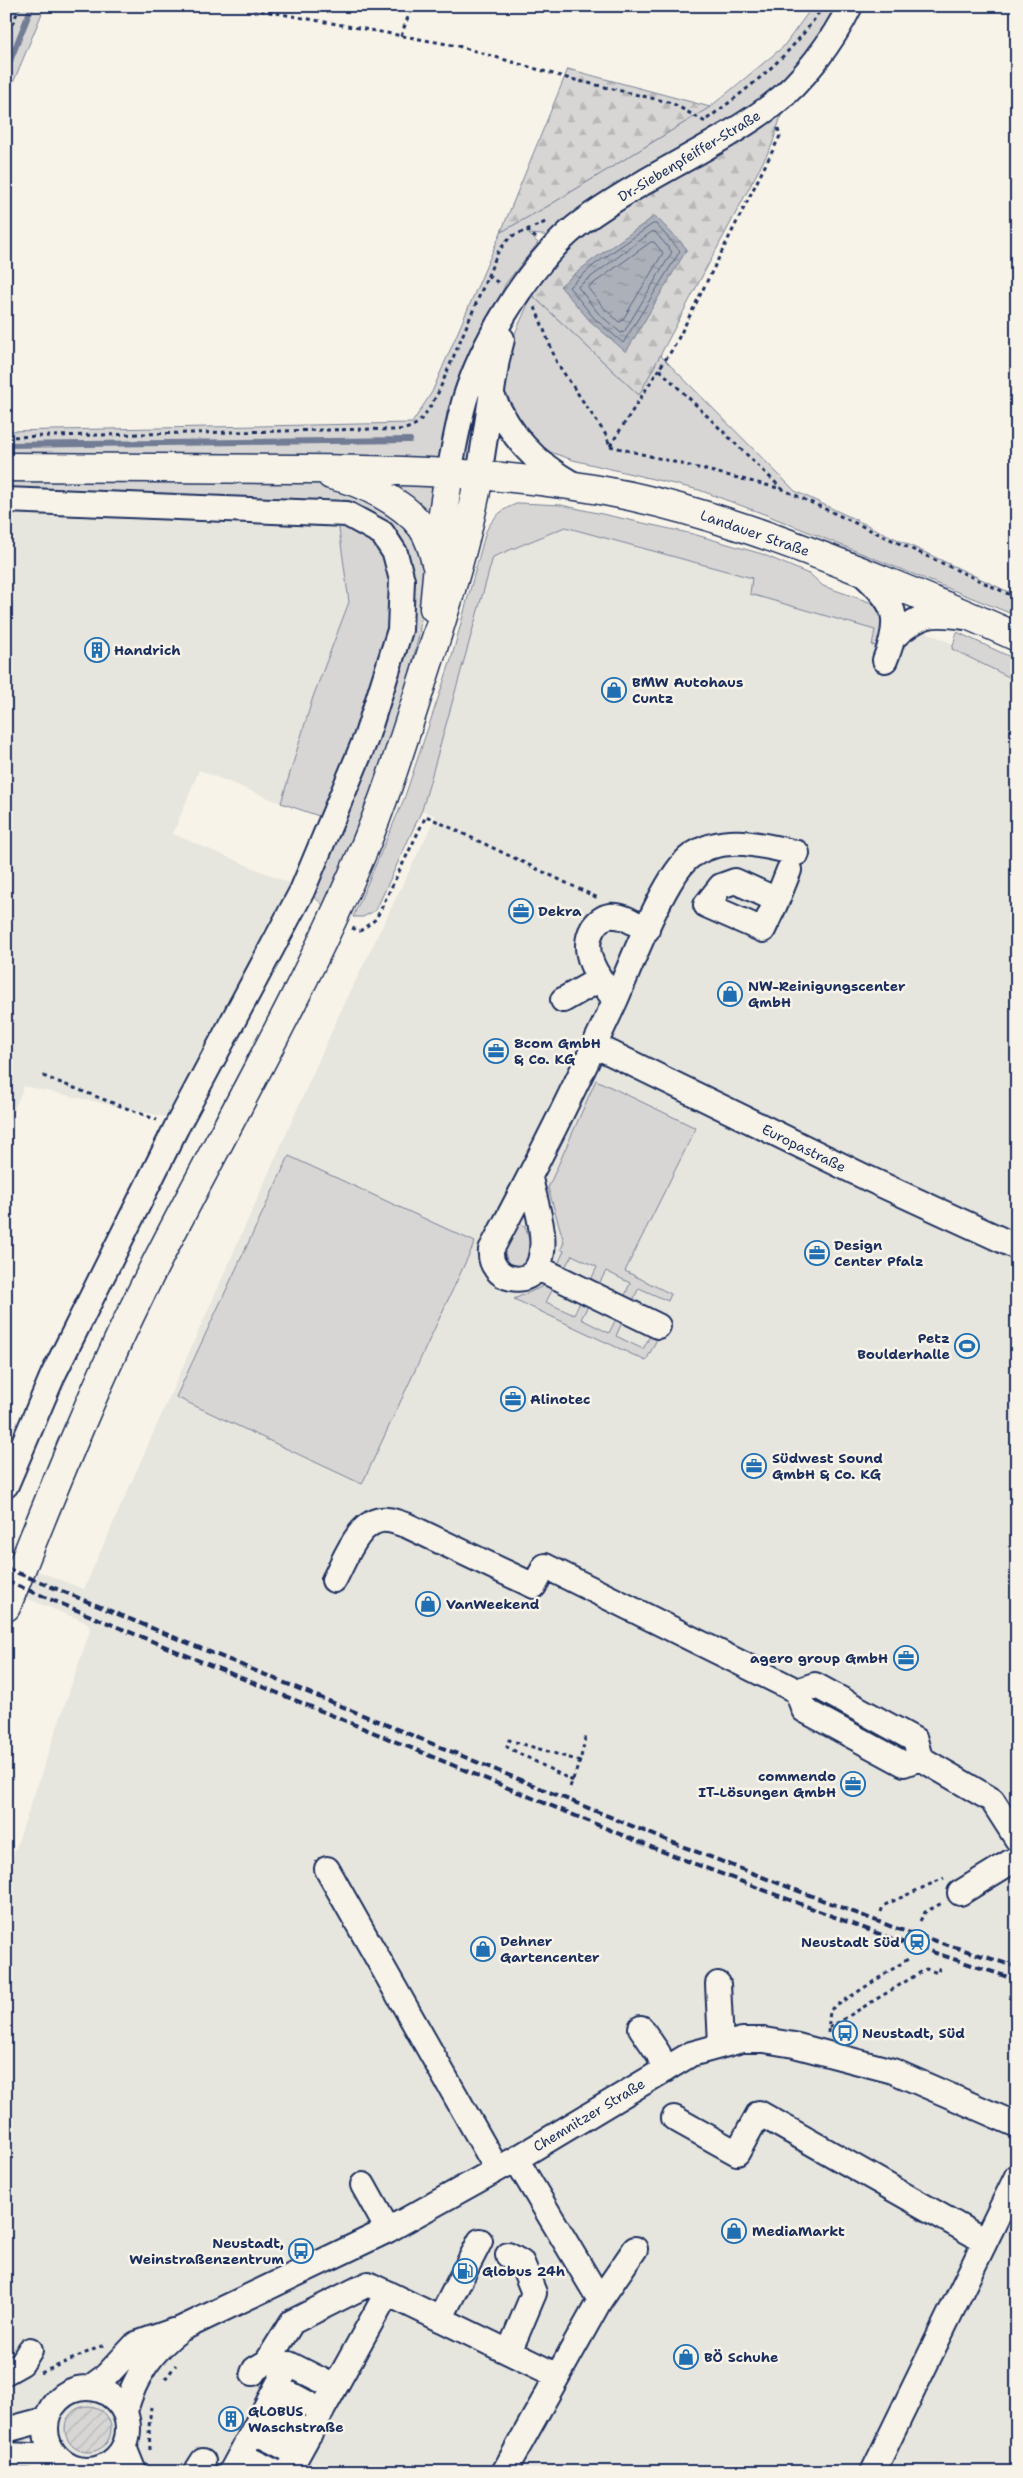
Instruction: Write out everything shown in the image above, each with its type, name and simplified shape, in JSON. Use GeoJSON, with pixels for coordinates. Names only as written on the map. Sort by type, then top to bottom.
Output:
{"type":"FeatureCollection","features":[{"type":"Feature","properties":{"kind":"main road"},"geometry":{"type":"LineString","coordinates":[[6,467],[303,469],[336,476],[390,500],[410,514],[422,527],[431,544],[437,569]]}},
{"type":"Feature","properties":{"kind":"main road","name":"Landauer Straße"},"geometry":{"type":"LineString","coordinates":[[303,469],[449,473],[578,487],[630,496],[680,508],[802,548],[1017,637]]}},
{"type":"Feature","properties":{"kind":"main road"},"geometry":{"type":"LineString","coordinates":[[431,652],[437,569],[449,473]]}},
{"type":"Feature","properties":{"kind":"main road"},"geometry":{"type":"LineString","coordinates":[[6,1607],[86,1413],[152,1270],[332,921],[388,788],[414,714],[471,522],[479,476]]}},
{"type":"Feature","properties":{"kind":"street","name":"Dr.-Siebenpfeiffer-Straße"},"geometry":{"type":"LineString","coordinates":[[449,473],[466,397],[498,328],[534,272],[563,237],[619,197],[707,129],[772,106],[828,46],[850,6]]}},
{"type":"Feature","properties":{"kind":"street","name":"Dr.-Siebenpfeiffer-Straße"},"geometry":{"type":"LineString","coordinates":[[479,476],[497,360],[518,295]]}},
{"type":"Feature","properties":{"kind":"street"},"geometry":{"type":"LineString","coordinates":[[492,394],[505,423],[525,449],[549,471],[578,487]]}},
{"type":"Feature","properties":{"kind":"street"},"geometry":{"type":"LineString","coordinates":[[6,500],[203,506],[347,514],[382,532],[396,553],[402,580],[400,630],[366,738],[302,891],[176,1128],[53,1375],[6,1485]]}},
{"type":"Feature","properties":{"kind":"street"},"geometry":{"type":"LineString","coordinates":[[860,571],[880,590],[891,606],[896,622],[895,636],[885,660]]}},
{"type":"Feature","properties":{"kind":"street"},"geometry":{"type":"LineString","coordinates":[[895,636],[924,616],[937,614],[975,618]]}},
{"type":"Feature","properties":{"kind":"street"},"geometry":{"type":"LineString","coordinates":[[530,1178],[542,1243],[538,1268],[533,1274],[525,1278],[504,1276],[495,1270],[490,1260],[491,1250],[530,1178],[670,882],[681,866],[691,856],[717,843],[737,842],[793,862],[777,900]]}},
{"type":"Feature","properties":{"kind":"street"},"geometry":{"type":"LineString","coordinates":[[615,1000],[600,979],[588,952],[589,935],[596,922],[607,916],[617,916],[647,930]]}},
{"type":"Feature","properties":{"kind":"street"},"geometry":{"type":"LineString","coordinates":[[562,1000],[600,979]]}},
{"type":"Feature","properties":{"kind":"street","name":"Europastraße"},"geometry":{"type":"LineString","coordinates":[[594,1045],[867,1178],[1017,1247]]}},
{"type":"Feature","properties":{"kind":"street"},"geometry":{"type":"LineString","coordinates":[[538,1268],[658,1326]]}},
{"type":"Feature","properties":{"kind":"street"},"geometry":{"type":"LineString","coordinates":[[334,1580],[352,1547],[368,1525],[386,1519],[406,1525],[534,1586],[545,1566],[797,1691],[804,1710],[904,1764],[920,1758],[992,1800],[1017,1839]]}},
{"type":"Feature","properties":{"kind":"street"},"geometry":{"type":"LineString","coordinates":[[954,1884],[1017,1858]]}},
{"type":"Feature","properties":{"kind":"street"},"geometry":{"type":"LineString","coordinates":[[327,1869],[507,2164],[600,2300]]}},
{"type":"Feature","properties":{"kind":"street"},"geometry":{"type":"LineString","coordinates":[[718,1984],[721,2044]]}},
{"type":"Feature","properties":{"kind":"street"},"geometry":{"type":"LineString","coordinates":[[641,2028],[658,2053],[665,2070]]}},
{"type":"Feature","properties":{"kind":"street","name":"Chemnitzer Straße"},"geometry":{"type":"LineString","coordinates":[[91,2387],[106,2376],[136,2344],[182,2329],[388,2230],[507,2164],[692,2054],[721,2044],[764,2040],[839,2056],[893,2071],[1017,2125]]}},
{"type":"Feature","properties":{"kind":"street"},"geometry":{"type":"LineString","coordinates":[[674,2118],[738,2153],[760,2113],[985,2241]]}},
{"type":"Feature","properties":{"kind":"street"},"geometry":{"type":"LineString","coordinates":[[873,2472],[1017,2176]]}},
{"type":"Feature","properties":{"kind":"street"},"geometry":{"type":"LineString","coordinates":[[363,2185],[388,2230]]}},
{"type":"Feature","properties":{"kind":"street"},"geometry":{"type":"LineString","coordinates":[[440,2319],[480,2241]]}},
{"type":"Feature","properties":{"kind":"street"},"geometry":{"type":"LineString","coordinates":[[504,2472],[556,2375],[600,2300],[635,2249]]}},
{"type":"Feature","properties":{"kind":"street"},"geometry":{"type":"LineString","coordinates":[[508,2254],[522,2263],[534,2293],[509,2352]]}},
{"type":"Feature","properties":{"kind":"street"},"geometry":{"type":"LineString","coordinates":[[216,2466],[259,2421],[265,2375],[292,2322],[368,2284],[556,2375]]}},
{"type":"Feature","properties":{"kind":"street"},"geometry":{"type":"LineString","coordinates":[[259,2421],[293,2463],[387,2294]]}},
{"type":"Feature","properties":{"kind":"street","name":"Chemnitzer Straße"},"geometry":{"type":"LineString","coordinates":[[125,2411],[130,2392],[144,2364],[156,2349],[182,2329]]}},
{"type":"Feature","properties":{"kind":"street"},"geometry":{"type":"LineString","coordinates":[[6,2372],[22,2363],[30,2350]]}},
{"type":"Feature","properties":{"kind":"street"},"geometry":{"type":"LineString","coordinates":[[265,2375],[289,2364],[335,2387]]}},
{"type":"Feature","properties":{"kind":"street"},"geometry":{"type":"LineString","coordinates":[[265,2375],[322,2410]]}},
{"type":"Feature","properties":{"kind":"street"},"geometry":{"type":"LineString","coordinates":[[124,2447],[109,2464],[89,2471],[76,2469],[57,2457],[47,2439],[47,2419],[58,2399],[79,2388],[91,2387],[111,2395],[125,2411],[128,2423],[124,2447],[134,2472]]}},
{"type":"Feature","properties":{"kind":"street"},"geometry":{"type":"LineString","coordinates":[[6,2430],[47,2419]]}},
{"type":"Feature","properties":{"kind":"street"},"geometry":{"type":"LineString","coordinates":[[259,2421],[310,2433]]}},
{"type":"Feature","properties":{"kind":"street"},"geometry":{"type":"LineString","coordinates":[[6,2455],[57,2457]]}},
{"type":"Feature","properties":{"kind":"street"},"geometry":{"type":"LineString","coordinates":[[216,2466],[275,2472]]}},
{"type":"Feature","properties":{"kind":"path"},"geometry":{"type":"LineString","coordinates":[[6,39],[20,6]]}},
{"type":"Feature","properties":{"kind":"path"},"geometry":{"type":"LineString","coordinates":[[237,6],[458,46],[567,78],[672,103],[707,129],[799,41],[823,6]]}},
{"type":"Feature","properties":{"kind":"path"},"geometry":{"type":"LineString","coordinates":[[401,36],[412,6]]}},
{"type":"Feature","properties":{"kind":"path"},"geometry":{"type":"LineString","coordinates":[[610,446],[674,347],[780,136],[772,106]]}},
{"type":"Feature","properties":{"kind":"path"},"geometry":{"type":"LineString","coordinates":[[6,437],[362,429],[403,431],[415,426],[427,413],[434,400],[498,252],[510,237],[551,219]]}},
{"type":"Feature","properties":{"kind":"path"},"geometry":{"type":"LineString","coordinates":[[488,276],[536,307],[557,363],[606,435],[610,446]]}},
{"type":"Feature","properties":{"kind":"path"},"geometry":{"type":"LineString","coordinates":[[658,369],[782,488]]}},
{"type":"Feature","properties":{"kind":"path"},"geometry":{"type":"LineString","coordinates":[[610,446],[782,488],[1017,598]]}},
{"type":"Feature","properties":{"kind":"path"},"geometry":{"type":"LineString","coordinates":[[332,921],[360,931],[376,919],[426,816],[596,896],[617,916]]}},
{"type":"Feature","properties":{"kind":"path"},"geometry":{"type":"LineString","coordinates":[[43,1076],[176,1128]]}},
{"type":"Feature","properties":{"kind":"path"},"geometry":{"type":"LineString","coordinates":[[570,1787],[580,1761],[586,1736]]}},
{"type":"Feature","properties":{"kind":"path"},"geometry":{"type":"LineString","coordinates":[[572,1780],[507,1747],[509,1740],[580,1761]]}},
{"type":"Feature","properties":{"kind":"path"},"geometry":{"type":"LineString","coordinates":[[881,1912],[888,1903],[954,1884]]}},
{"type":"Feature","properties":{"kind":"path"},"geometry":{"type":"LineString","coordinates":[[920,1921],[925,1912],[954,1884]]}},
{"type":"Feature","properties":{"kind":"path"},"geometry":{"type":"LineString","coordinates":[[830,2010],[908,1959]]}},
{"type":"Feature","properties":{"kind":"path"},"geometry":{"type":"LineString","coordinates":[[829,2028],[926,1969],[938,1973],[940,1965]]}},
{"type":"Feature","properties":{"kind":"path"},"geometry":{"type":"LineString","coordinates":[[161,2384],[177,2364]]}},
{"type":"Feature","properties":{"kind":"path"},"geometry":{"type":"LineString","coordinates":[[152,2456],[149,2427],[153,2399]]}},
{"type":"Feature","properties":{"kind":"shaded area"},"geometry":{"type":"Polygon","coordinates":[[[6,491],[276,499],[336,507],[349,602],[313,697],[281,803],[199,770],[173,834],[308,891],[175,1119],[24,1086],[6,1129],[6,491]]]}},
{"type":"Feature","properties":{"kind":"shaded area"},"geometry":{"type":"Polygon","coordinates":[[[565,527],[889,615],[1017,673],[1017,2472],[6,2472],[6,1877],[90,1631],[88,1623],[6,1590],[6,1559],[84,1589],[339,1015],[436,816],[422,810],[493,557],[565,527]]]}},
{"type":"Feature","properties":{"kind":"green space"},"geometry":{"type":"Polygon","coordinates":[[[6,6],[45,6],[6,100],[6,6]]]}},
{"type":"Feature","properties":{"kind":"green space"},"geometry":{"type":"Polygon","coordinates":[[[813,6],[835,6],[809,55],[733,138],[581,238],[529,234],[538,243],[506,283],[447,411],[419,635],[399,717],[354,836],[323,905],[308,891],[339,823],[281,803],[313,697],[349,602],[336,507],[276,499],[6,491],[6,431],[412,423],[432,392],[501,232],[548,206],[710,107],[783,47],[813,6]]]}},
{"type":"Feature","properties":{"kind":"green space"},"geometry":{"type":"Polygon","coordinates":[[[568,69],[710,107],[548,206],[501,232],[568,69]]]}},
{"type":"Feature","properties":{"kind":"green space"},"geometry":{"type":"Polygon","coordinates":[[[785,103],[772,145],[639,395],[532,295],[547,273],[581,238],[785,103]]]}},
{"type":"Feature","properties":{"kind":"green space"},"geometry":{"type":"Polygon","coordinates":[[[532,295],[638,394],[660,355],[795,491],[1017,596],[1017,616],[764,514],[699,490],[573,460],[539,448],[506,410],[504,383],[513,338],[532,295]]]}},
{"type":"Feature","properties":{"kind":"green space"},"geometry":{"type":"Polygon","coordinates":[[[519,503],[561,505],[693,534],[762,554],[811,575],[823,586],[884,607],[891,615],[880,644],[872,646],[875,630],[750,594],[752,578],[565,527],[493,557],[422,810],[376,910],[363,917],[353,917],[404,799],[451,660],[486,531],[500,513],[519,503]]]}},
{"type":"Feature","properties":{"kind":"green space"},"geometry":{"type":"Polygon","coordinates":[[[957,632],[1017,660],[1017,681],[952,649],[957,632]]]}},
{"type":"Feature","properties":{"kind":"green space"},"geometry":{"type":"Polygon","coordinates":[[[596,1080],[696,1128],[625,1271],[671,1294],[668,1301],[639,1288],[632,1302],[624,1298],[630,1283],[606,1271],[598,1286],[590,1282],[597,1267],[572,1255],[564,1269],[557,1266],[564,1251],[561,1249],[564,1242],[548,1188],[596,1080]]]}},
{"type":"Feature","properties":{"kind":"green space"},"geometry":{"type":"Polygon","coordinates":[[[289,1156],[475,1242],[362,1484],[176,1397],[289,1156]]]}},
{"type":"Feature","properties":{"kind":"green space"},"geometry":{"type":"Polygon","coordinates":[[[520,1224],[525,1226],[532,1250],[526,1265],[517,1269],[507,1259],[505,1246],[514,1228],[520,1224]]]}},
{"type":"Feature","properties":{"kind":"green space"},"geometry":{"type":"Polygon","coordinates":[[[546,1285],[554,1287],[546,1302],[574,1315],[581,1300],[589,1304],[581,1319],[609,1333],[617,1317],[623,1320],[616,1336],[643,1349],[651,1334],[662,1329],[646,1361],[514,1299],[546,1285]]]}},
{"type":"Feature","properties":{"kind":"green space"},"geometry":{"type":"Polygon","coordinates":[[[83,2406],[93,2406],[105,2412],[110,2420],[110,2438],[105,2446],[97,2451],[83,2452],[75,2449],[68,2442],[65,2434],[65,2424],[68,2416],[75,2409],[83,2406]]]}},
{"type":"Feature","properties":{"kind":"water"},"geometry":{"type":"Polygon","coordinates":[[[655,216],[687,249],[626,352],[590,321],[560,286],[591,261],[655,216]]]}},
{"type":"Feature","properties":{"kind":"waterway"},"geometry":{"type":"LineString","coordinates":[[6,71],[32,6]]}},
{"type":"Feature","properties":{"kind":"waterway"},"geometry":{"type":"LineString","coordinates":[[6,445],[410,440]]}},
{"type":"Feature","properties":{"kind":"railway"},"geometry":{"type":"LineString","coordinates":[[6,1568],[666,1840],[895,1928],[1017,1967]]}},
{"type":"Feature","properties":{"kind":"railway"},"geometry":{"type":"LineString","coordinates":[[6,1581],[661,1851],[890,1938],[1017,1980]]}},
{"type":"Feature","properties":{"kind":"place","name":"Handrich"},"geometry":{"type":"Point","coordinates":[97,650]}},
{"type":"Feature","properties":{"kind":"place","name":"BMW Autohaus Cuntz"},"geometry":{"type":"Point","coordinates":[614,690]}},
{"type":"Feature","properties":{"kind":"place","name":"Dekra"},"geometry":{"type":"Point","coordinates":[521,911]}},
{"type":"Feature","properties":{"kind":"place","name":"NW-Reinigungscenter GmbH"},"geometry":{"type":"Point","coordinates":[730,994]}},
{"type":"Feature","properties":{"kind":"place","name":"8com GmbH & Co. KG"},"geometry":{"type":"Point","coordinates":[496,1051]}},
{"type":"Feature","properties":{"kind":"place","name":"Design Center Pfalz"},"geometry":{"type":"Point","coordinates":[817,1253]}},
{"type":"Feature","properties":{"kind":"place","name":"Petz Boulderhalle"},"geometry":{"type":"Point","coordinates":[967,1346]}},
{"type":"Feature","properties":{"kind":"place","name":"Alinotec"},"geometry":{"type":"Point","coordinates":[513,1399]}},
{"type":"Feature","properties":{"kind":"place","name":"Südwest Sound GmbH & Co. KG"},"geometry":{"type":"Point","coordinates":[754,1466]}},
{"type":"Feature","properties":{"kind":"place","name":"VanWeekend"},"geometry":{"type":"Point","coordinates":[428,1604]}},
{"type":"Feature","properties":{"kind":"place","name":"agero group GmbH"},"geometry":{"type":"Point","coordinates":[906,1658]}},
{"type":"Feature","properties":{"kind":"place","name":"commendo IT-Lösungen GmbH"},"geometry":{"type":"Point","coordinates":[853,1784]}},
{"type":"Feature","properties":{"kind":"place","name":"Neustadt Süd"},"geometry":{"type":"Point","coordinates":[917,1942]}},
{"type":"Feature","properties":{"kind":"place","name":"Dehner Gartencenter"},"geometry":{"type":"Point","coordinates":[483,1949]}},
{"type":"Feature","properties":{"kind":"place","name":"Neustadt, Süd"},"geometry":{"type":"Point","coordinates":[845,2033]}},
{"type":"Feature","properties":{"kind":"place","name":"MediaMarkt"},"geometry":{"type":"Point","coordinates":[734,2231]}},
{"type":"Feature","properties":{"kind":"place","name":"Neustadt, Weinstraßenzentrum"},"geometry":{"type":"Point","coordinates":[301,2251]}},
{"type":"Feature","properties":{"kind":"place","name":"Globus 24h"},"geometry":{"type":"Point","coordinates":[465,2271]}},
{"type":"Feature","properties":{"kind":"place","name":"BÖ Schuhe"},"geometry":{"type":"Point","coordinates":[686,2357]}},
{"type":"Feature","properties":{"kind":"place","name":"GLOBUS Waschstraße"},"geometry":{"type":"Point","coordinates":[231,2419]}}]}
